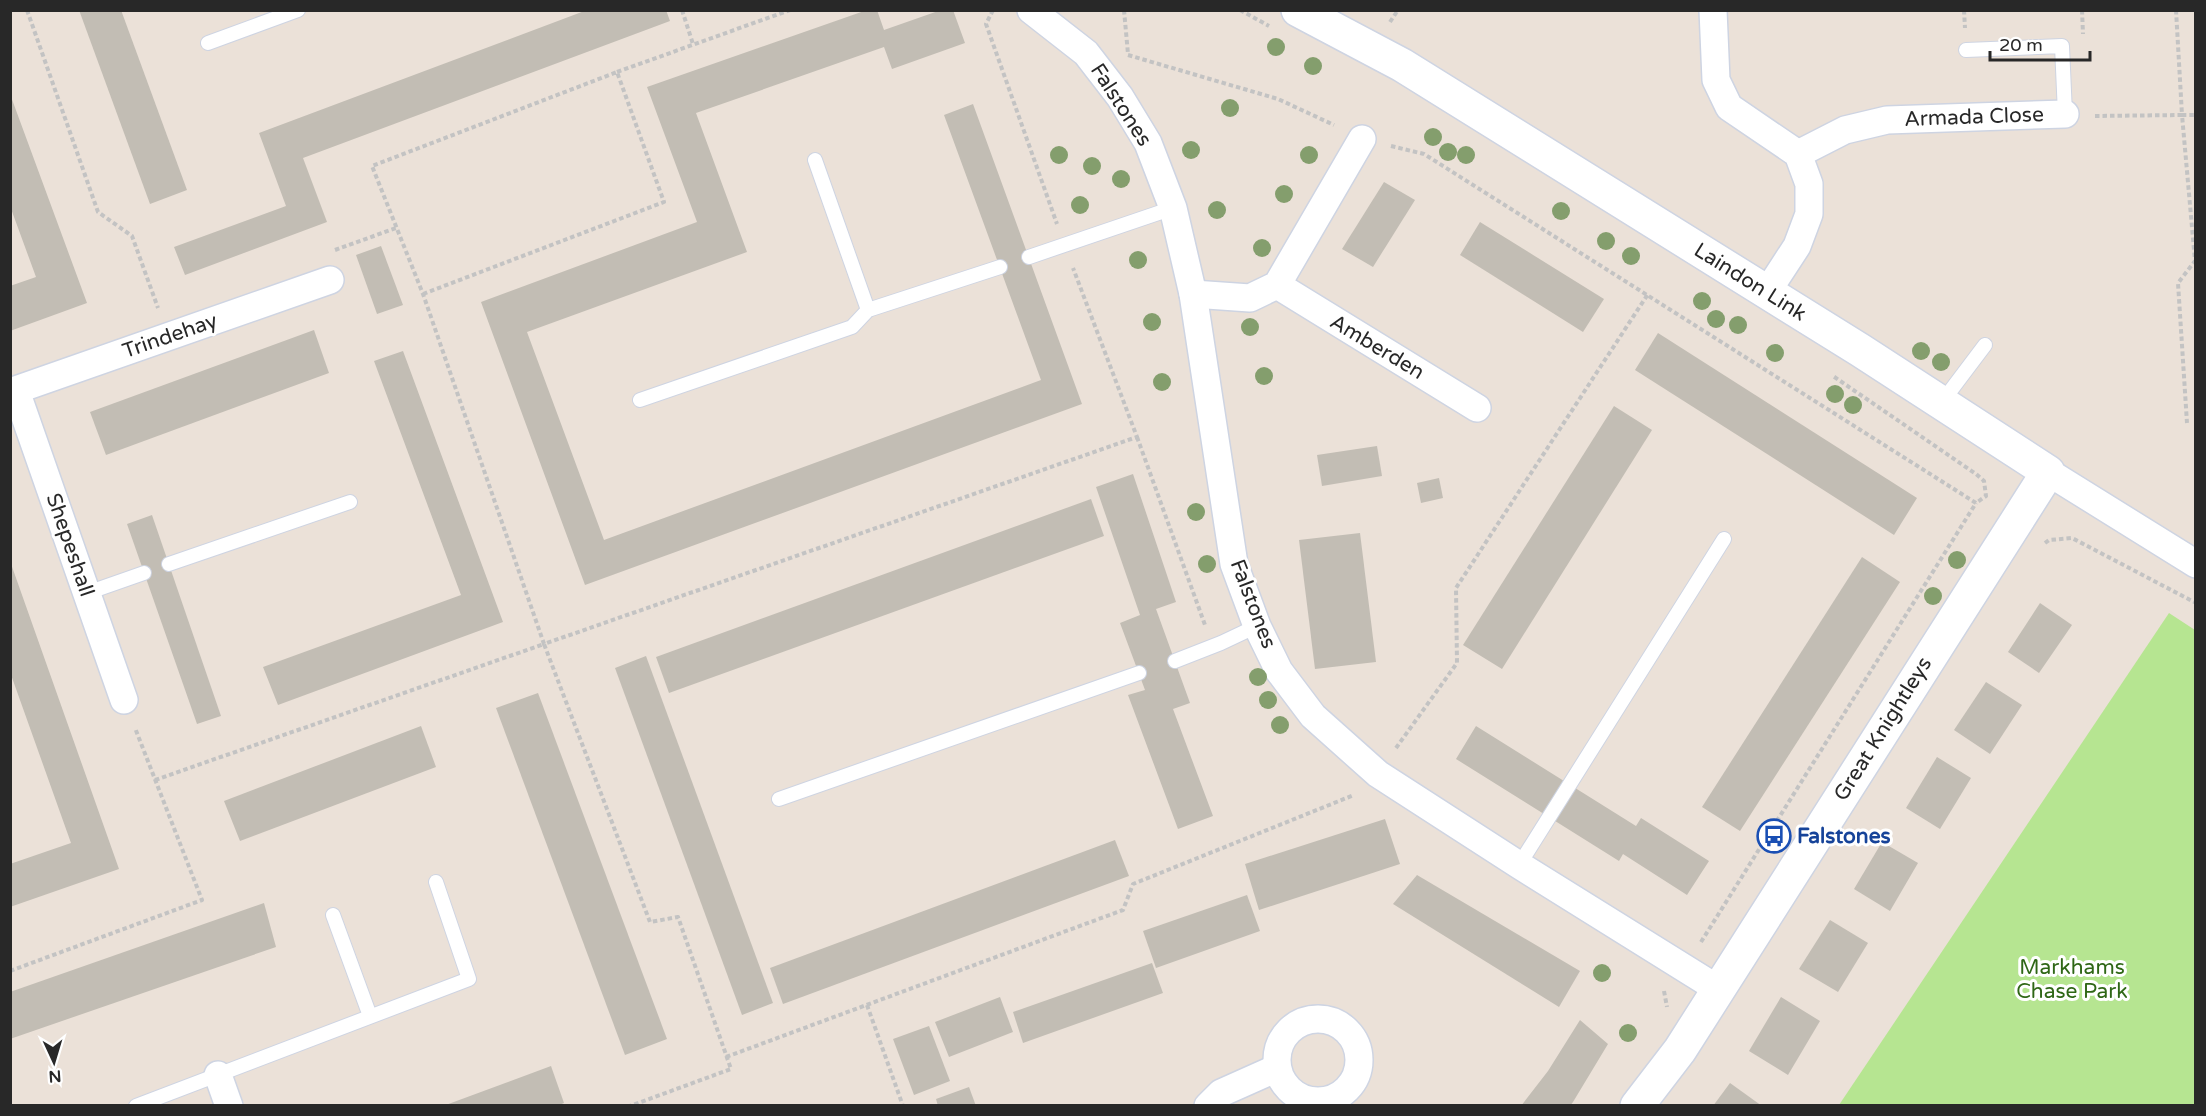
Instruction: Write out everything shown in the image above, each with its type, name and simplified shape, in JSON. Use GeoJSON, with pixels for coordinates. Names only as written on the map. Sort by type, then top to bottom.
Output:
{"type":"FeatureCollection","features":[{"type":"Feature","properties":{"kind":"street","name":"Falstones"},"geometry":{"type":"LineString","coordinates":[[1031,10],[1086,53],[1120,97],[1148,142],[1173,208],[1193,294],[1234,564],[1257,626],[1280,671],[1313,716],[1378,774],[1718,989]]}},
{"type":"Feature","properties":{"kind":"street","name":"Laindon Link"},"geometry":{"type":"LineString","coordinates":[[1298,10],[1401,65],[1767,292],[2196,564]]}},
{"type":"Feature","properties":{"kind":"street"},"geometry":{"type":"LineString","coordinates":[[1713,10],[1716,80],[1729,107],[1798,154],[1809,183],[1809,214],[1797,246],[1767,292]]}},
{"type":"Feature","properties":{"kind":"street","name":"Armada Close"},"geometry":{"type":"LineString","coordinates":[[1798,154],[1845,130],[1887,120],[2076,115]]}},
{"type":"Feature","properties":{"kind":"street"},"geometry":{"type":"LineString","coordinates":[[1193,294],[1250,298],[1277,285],[1362,139]]}},
{"type":"Feature","properties":{"kind":"street","name":"Trindehay"},"geometry":{"type":"LineString","coordinates":[[13,391],[330,280]]}},
{"type":"Feature","properties":{"kind":"street","name":"Amberden"},"geometry":{"type":"LineString","coordinates":[[1277,285],[1477,408]]}},
{"type":"Feature","properties":{"kind":"street","name":"Shepeshall"},"geometry":{"type":"LineString","coordinates":[[13,391],[124,700]]}},
{"type":"Feature","properties":{"kind":"street","name":"Great Knightleys"},"geometry":{"type":"LineString","coordinates":[[1636,1106],[1680,1050],[2048,472]]}},
{"type":"Feature","properties":{"kind":"street"},"geometry":{"type":"LineString","coordinates":[[1208,1106],[1221,1093],[1277,1068]]}},
{"type":"Feature","properties":{"kind":"street"},"geometry":{"type":"LineString","coordinates":[[218,1075],[229,1106]]}},
{"type":"Feature","properties":{"kind":"lane"},"geometry":{"type":"LineString","coordinates":[[208,43],[278,14],[298,10]]}},
{"type":"Feature","properties":{"kind":"lane","name":"Armada Close"},"geometry":{"type":"LineString","coordinates":[[1966,50],[2062,46],[2076,115]]}},
{"type":"Feature","properties":{"kind":"lane"},"geometry":{"type":"LineString","coordinates":[[815,160],[868,310]]}},
{"type":"Feature","properties":{"kind":"lane"},"geometry":{"type":"LineString","coordinates":[[1029,257],[1173,208]]}},
{"type":"Feature","properties":{"kind":"lane"},"geometry":{"type":"LineString","coordinates":[[640,400],[852,327],[868,310],[1000,267]]}},
{"type":"Feature","properties":{"kind":"lane"},"geometry":{"type":"LineString","coordinates":[[1942,402],[1985,345]]}},
{"type":"Feature","properties":{"kind":"lane"},"geometry":{"type":"LineString","coordinates":[[169,564],[350,502]]}},
{"type":"Feature","properties":{"kind":"lane"},"geometry":{"type":"LineString","coordinates":[[1519,865],[1724,539]]}},
{"type":"Feature","properties":{"kind":"lane"},"geometry":{"type":"LineString","coordinates":[[87,593],[144,573]]}},
{"type":"Feature","properties":{"kind":"lane"},"geometry":{"type":"LineString","coordinates":[[1175,661],[1257,626]]}},
{"type":"Feature","properties":{"kind":"lane"},"geometry":{"type":"LineString","coordinates":[[779,799],[1139,673]]}},
{"type":"Feature","properties":{"kind":"lane"},"geometry":{"type":"LineString","coordinates":[[136,1106],[469,979],[436,882]]}},
{"type":"Feature","properties":{"kind":"lane"},"geometry":{"type":"LineString","coordinates":[[333,915],[370,1016]]}},
{"type":"Feature","properties":{"kind":"path"},"geometry":{"type":"LineString","coordinates":[[27,10],[98,212],[132,236],[160,313]]}},
{"type":"Feature","properties":{"kind":"path"},"geometry":{"type":"LineString","coordinates":[[682,10],[693,44]]}},
{"type":"Feature","properties":{"kind":"path"},"geometry":{"type":"LineString","coordinates":[[630,1106],[731,1069],[678,917],[650,922],[544,645],[423,294],[372,166],[617,72],[790,10]]}},
{"type":"Feature","properties":{"kind":"path"},"geometry":{"type":"LineString","coordinates":[[993,10],[986,24],[1207,631]]}},
{"type":"Feature","properties":{"kind":"path"},"geometry":{"type":"LineString","coordinates":[[1124,10],[1128,55]]}},
{"type":"Feature","properties":{"kind":"path"},"geometry":{"type":"LineString","coordinates":[[2176,10],[2182,115],[2195,261],[2178,283],[2187,423]]}},
{"type":"Feature","properties":{"kind":"path"},"geometry":{"type":"LineString","coordinates":[[1086,53],[1128,55],[1278,99],[1362,139],[1424,154],[1976,503]]}},
{"type":"Feature","properties":{"kind":"path"},"geometry":{"type":"LineString","coordinates":[[423,294],[664,202],[617,72]]}},
{"type":"Feature","properties":{"kind":"path"},"geometry":{"type":"LineString","coordinates":[[2076,115],[2196,115]]}},
{"type":"Feature","properties":{"kind":"path"},"geometry":{"type":"LineString","coordinates":[[726,1057],[1123,910],[1133,884],[1366,791],[1457,663],[1456,588],[1648,294]]}},
{"type":"Feature","properties":{"kind":"path"},"geometry":{"type":"LineString","coordinates":[[155,780],[1137,437]]}},
{"type":"Feature","properties":{"kind":"path"},"geometry":{"type":"LineString","coordinates":[[1684,969],[1976,503],[1986,496],[1984,481],[1976,474]]}},
{"type":"Feature","properties":{"kind":"path"},"geometry":{"type":"LineString","coordinates":[[2049,540],[2072,538],[2196,603]]}},
{"type":"Feature","properties":{"kind":"path"},"geometry":{"type":"LineString","coordinates":[[10,972],[202,900],[124,700]]}},
{"type":"Feature","properties":{"kind":"path"},"geometry":{"type":"LineString","coordinates":[[1663,1016],[1667,1007],[1664,987]]}},
{"type":"Feature","properties":{"kind":"path"},"geometry":{"type":"LineString","coordinates":[[867,1005],[903,1106]]}},
{"type":"Feature","properties":{"kind":"green space","name":"Markhams Chase Park"},"geometry":{"type":"Polygon","coordinates":[[[2169,613],[2195,630],[2195,1105],[1839,1105],[2169,613]]]}},
{"type":"Feature","properties":{"kind":"building"},"geometry":{"type":"Polygon","coordinates":[[[79,10],[121,10],[187,190],[150,204],[79,10]]]}},
{"type":"Feature","properties":{"kind":"building"},"geometry":{"type":"Polygon","coordinates":[[[587,10],[666,10],[670,21],[303,158],[327,222],[185,275],[174,247],[286,206],[259,133],[587,10]]]}},
{"type":"Feature","properties":{"kind":"building"},"geometry":{"type":"Polygon","coordinates":[[[867,10],[877,10],[884,30],[941,10],[953,10],[965,43],[892,69],[884,47],[696,113],[747,252],[527,332],[604,540],[1041,380],[944,115],[973,104],[1082,404],[585,585],[481,302],[697,222],[647,87],[867,10]]]}},
{"type":"Feature","properties":{"kind":"building"},"geometry":{"type":"Polygon","coordinates":[[[10,94],[87,303],[10,331],[10,286],[36,277],[10,206],[10,94]]]}},
{"type":"Feature","properties":{"kind":"building"},"geometry":{"type":"Polygon","coordinates":[[[1384,182],[1415,200],[1373,267],[1342,249],[1384,182]]]}},
{"type":"Feature","properties":{"kind":"building"},"geometry":{"type":"Polygon","coordinates":[[[1480,222],[1604,299],[1583,332],[1460,255],[1480,222]]]}},
{"type":"Feature","properties":{"kind":"building"},"geometry":{"type":"Polygon","coordinates":[[[381,246],[403,305],[377,314],[356,255],[381,246]]]}},
{"type":"Feature","properties":{"kind":"building"},"geometry":{"type":"Polygon","coordinates":[[[314,330],[329,373],[106,455],[90,412],[314,330]]]}},
{"type":"Feature","properties":{"kind":"building"},"geometry":{"type":"Polygon","coordinates":[[[1658,333],[1917,498],[1894,535],[1635,370],[1658,333]]]}},
{"type":"Feature","properties":{"kind":"building"},"geometry":{"type":"Polygon","coordinates":[[[403,351],[503,622],[278,705],[263,667],[461,595],[374,361],[403,351]]]}},
{"type":"Feature","properties":{"kind":"building"},"geometry":{"type":"Polygon","coordinates":[[[1614,406],[1652,430],[1502,669],[1463,645],[1614,406]]]}},
{"type":"Feature","properties":{"kind":"building"},"geometry":{"type":"Polygon","coordinates":[[[1377,446],[1382,476],[1322,486],[1317,455],[1377,446]]]}},
{"type":"Feature","properties":{"kind":"building"},"geometry":{"type":"Polygon","coordinates":[[[1133,474],[1176,602],[1156,609],[1190,703],[1173,709],[1213,816],[1178,829],[1128,695],[1145,690],[1120,623],[1140,615],[1096,487],[1133,474]]]}},
{"type":"Feature","properties":{"kind":"building"},"geometry":{"type":"Polygon","coordinates":[[[1439,478],[1443,498],[1421,503],[1417,483],[1439,478]]]}},
{"type":"Feature","properties":{"kind":"building"},"geometry":{"type":"Polygon","coordinates":[[[1091,499],[1104,536],[669,693],[656,657],[1091,499]]]}},
{"type":"Feature","properties":{"kind":"building"},"geometry":{"type":"Polygon","coordinates":[[[152,515],[221,716],[197,724],[127,524],[152,515]]]}},
{"type":"Feature","properties":{"kind":"building"},"geometry":{"type":"Polygon","coordinates":[[[1360,533],[1376,662],[1315,669],[1299,540],[1360,533]]]}},
{"type":"Feature","properties":{"kind":"building"},"geometry":{"type":"Polygon","coordinates":[[[1862,557],[1900,582],[1740,831],[1702,807],[1862,557]]]}},
{"type":"Feature","properties":{"kind":"building"},"geometry":{"type":"Polygon","coordinates":[[[10,561],[119,869],[10,907],[10,864],[71,843],[10,672],[10,561]]]}},
{"type":"Feature","properties":{"kind":"building"},"geometry":{"type":"Polygon","coordinates":[[[2040,603],[2072,625],[2039,673],[2008,652],[2040,603]]]}},
{"type":"Feature","properties":{"kind":"building"},"geometry":{"type":"Polygon","coordinates":[[[646,656],[773,1003],[742,1015],[615,668],[646,656]]]}},
{"type":"Feature","properties":{"kind":"building"},"geometry":{"type":"Polygon","coordinates":[[[1986,682],[2022,705],[1990,754],[1954,730],[1986,682]]]}},
{"type":"Feature","properties":{"kind":"building"},"geometry":{"type":"Polygon","coordinates":[[[538,693],[667,1039],[625,1055],[496,708],[538,693]]]}},
{"type":"Feature","properties":{"kind":"building"},"geometry":{"type":"Polygon","coordinates":[[[421,726],[436,767],[240,841],[224,801],[421,726]]]}},
{"type":"Feature","properties":{"kind":"building"},"geometry":{"type":"Polygon","coordinates":[[[1476,726],[1636,826],[1641,818],[1709,861],[1687,895],[1623,854],[1619,861],[1456,759],[1476,726]]]}},
{"type":"Feature","properties":{"kind":"building"},"geometry":{"type":"Polygon","coordinates":[[[1937,757],[1971,778],[1940,829],[1906,808],[1937,757]]]}},
{"type":"Feature","properties":{"kind":"building"},"geometry":{"type":"Polygon","coordinates":[[[1385,819],[1400,864],[1259,910],[1245,864],[1385,819]]]}},
{"type":"Feature","properties":{"kind":"building"},"geometry":{"type":"Polygon","coordinates":[[[1115,840],[1129,876],[783,1004],[770,968],[1115,840]]]}},
{"type":"Feature","properties":{"kind":"building"},"geometry":{"type":"Polygon","coordinates":[[[1882,842],[1918,863],[1890,911],[1854,889],[1882,842]]]}},
{"type":"Feature","properties":{"kind":"building"},"geometry":{"type":"Polygon","coordinates":[[[1417,875],[1580,971],[1559,1007],[1393,904],[1417,875]]]}},
{"type":"Feature","properties":{"kind":"building"},"geometry":{"type":"Polygon","coordinates":[[[1247,895],[1260,931],[1156,968],[1143,931],[1247,895]]]}},
{"type":"Feature","properties":{"kind":"building"},"geometry":{"type":"Polygon","coordinates":[[[264,903],[276,947],[10,1039],[10,992],[264,903]]]}},
{"type":"Feature","properties":{"kind":"building"},"geometry":{"type":"Polygon","coordinates":[[[1830,920],[1868,943],[1838,992],[1799,969],[1830,920]]]}},
{"type":"Feature","properties":{"kind":"building"},"geometry":{"type":"Polygon","coordinates":[[[1152,963],[1163,993],[1023,1043],[1013,1012],[1152,963]]]}},
{"type":"Feature","properties":{"kind":"building"},"geometry":{"type":"Polygon","coordinates":[[[1000,997],[1013,1032],[949,1057],[935,1022],[1000,997]]]}},
{"type":"Feature","properties":{"kind":"building"},"geometry":{"type":"Polygon","coordinates":[[[1781,997],[1820,1021],[1788,1075],[1749,1051],[1781,997]]]}},
{"type":"Feature","properties":{"kind":"building"},"geometry":{"type":"Polygon","coordinates":[[[1580,1020],[1608,1044],[1573,1102],[1570,1106],[1521,1106],[1548,1071],[1580,1020]]]}},
{"type":"Feature","properties":{"kind":"building"},"geometry":{"type":"Polygon","coordinates":[[[929,1026],[950,1081],[914,1095],[893,1039],[929,1026]]]}},
{"type":"Feature","properties":{"kind":"building"},"geometry":{"type":"Polygon","coordinates":[[[551,1066],[564,1103],[557,1106],[443,1106],[551,1066]]]}},
{"type":"Feature","properties":{"kind":"building"},"geometry":{"type":"Polygon","coordinates":[[[1730,1083],[1762,1106],[1713,1106],[1730,1083]]]}},
{"type":"Feature","properties":{"kind":"building"},"geometry":{"type":"Polygon","coordinates":[[[969,1087],[976,1106],[938,1106],[936,1099],[969,1087]]]}},
{"type":"Feature","properties":{"kind":"place","name":"Falstones"},"geometry":{"type":"Point","coordinates":[1774,836]}}]}
